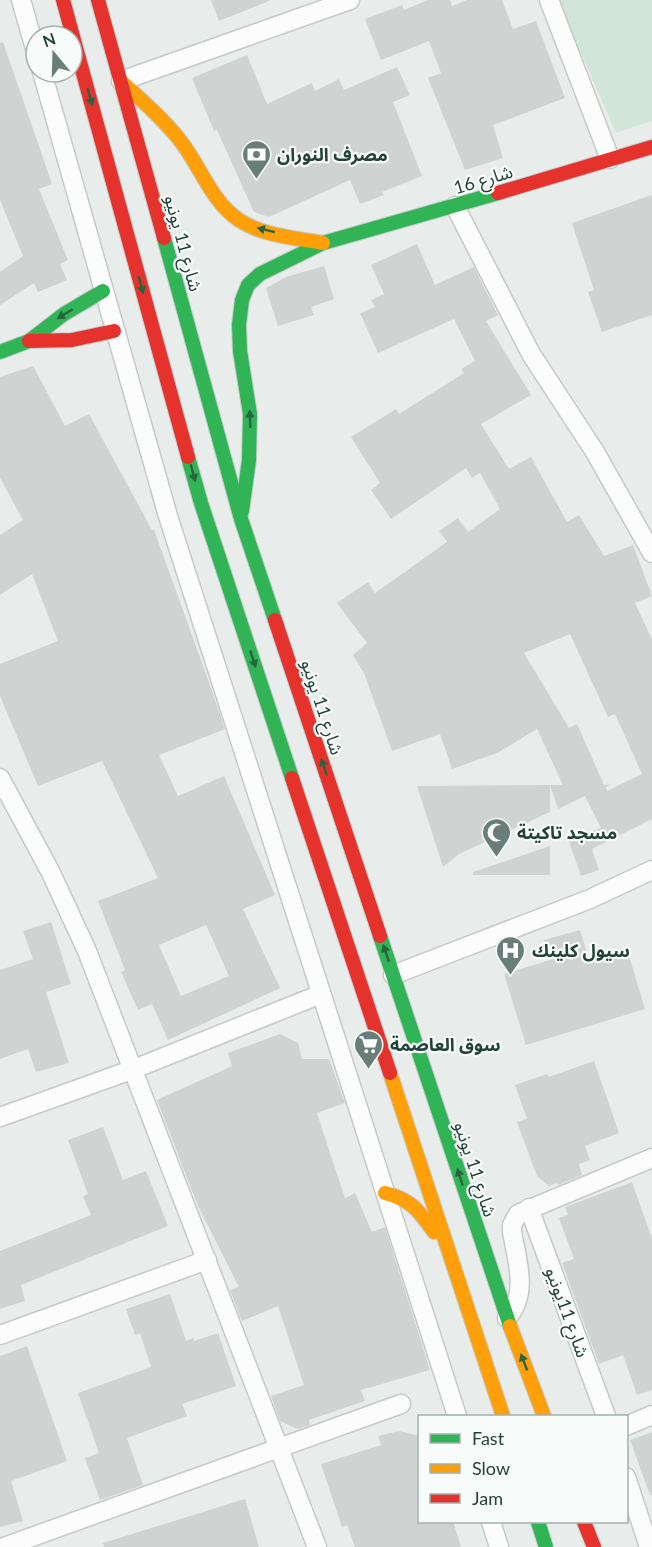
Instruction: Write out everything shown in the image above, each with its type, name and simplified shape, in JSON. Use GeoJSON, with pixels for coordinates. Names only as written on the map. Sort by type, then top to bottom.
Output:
{"type":"FeatureCollection","features":[{"type":"Feature","properties":{"kind":"main road"},"geometry":{"type":"LineString","coordinates":[[63,0],[201,503],[503,1415]]}},
{"type":"Feature","properties":{"kind":"main road","name":"شارع 11 يونيو"},"geometry":{"type":"LineString","coordinates":[[98,0],[242,519],[507,1318],[544,1415]]}},
{"type":"Feature","properties":{"kind":"main road"},"geometry":{"type":"LineString","coordinates":[[121,81],[171,130],[226,210],[241,222],[323,243]]}},
{"type":"Feature","properties":{"kind":"main road","name":"شارع 16"},"geometry":{"type":"LineString","coordinates":[[242,519],[250,440],[249,405],[240,351],[239,325],[242,300],[248,285],[260,274],[323,243],[652,147]]}},
{"type":"Feature","properties":{"kind":"main road"},"geometry":{"type":"LineString","coordinates":[[0,352],[29,341],[64,314],[104,291]]}},
{"type":"Feature","properties":{"kind":"main road"},"geometry":{"type":"LineString","coordinates":[[29,341],[50,342],[93,338],[114,331]]}},
{"type":"Feature","properties":{"kind":"main road"},"geometry":{"type":"LineString","coordinates":[[386,1194],[410,1201],[449,1254]]}},
{"type":"Feature","properties":{"kind":"main road"},"geometry":{"type":"LineString","coordinates":[[539,1523],[546,1547]]}},
{"type":"Feature","properties":{"kind":"main road"},"geometry":{"type":"LineString","coordinates":[[585,1523],[594,1547]]}},
{"type":"Feature","properties":{"kind":"street"},"geometry":{"type":"LineString","coordinates":[[21,0],[28,24]]}},
{"type":"Feature","properties":{"kind":"street"},"geometry":{"type":"LineString","coordinates":[[121,81],[350,0]]}},
{"type":"Feature","properties":{"kind":"street"},"geometry":{"type":"LineString","coordinates":[[549,0],[610,159]]}},
{"type":"Feature","properties":{"kind":"street"},"geometry":{"type":"LineString","coordinates":[[45,84],[168,516],[458,1415]]}},
{"type":"Feature","properties":{"kind":"street"},"geometry":{"type":"LineString","coordinates":[[456,206],[531,354],[595,452],[652,553]]}},
{"type":"Feature","properties":{"kind":"street"},"geometry":{"type":"LineString","coordinates":[[0,777],[71,915],[134,1070],[317,1547]]}},
{"type":"Feature","properties":{"kind":"street"},"geometry":{"type":"LineString","coordinates":[[393,975],[590,899],[652,870]]}},
{"type":"Feature","properties":{"kind":"street"},"geometry":{"type":"LineString","coordinates":[[0,1117],[134,1070],[321,994]]}},
{"type":"Feature","properties":{"kind":"street"},"geometry":{"type":"LineString","coordinates":[[507,1318],[517,1303],[520,1293],[512,1225],[518,1214],[652,1158]]}},
{"type":"Feature","properties":{"kind":"street","name":"شارع 11يونيو"},"geometry":{"type":"LineString","coordinates":[[529,1208],[606,1415]]}},
{"type":"Feature","properties":{"kind":"street"},"geometry":{"type":"LineString","coordinates":[[0,1335],[207,1260]]}},
{"type":"Feature","properties":{"kind":"street"},"geometry":{"type":"LineString","coordinates":[[4,1547],[401,1404]]}},
{"type":"Feature","properties":{"kind":"street"},"geometry":{"type":"LineString","coordinates":[[628,1426],[652,1415]]}},
{"type":"Feature","properties":{"kind":"street"},"geometry":{"type":"LineString","coordinates":[[628,1480],[649,1547]]}},
{"type":"Feature","properties":{"kind":"street"},"geometry":{"type":"LineString","coordinates":[[491,1523],[495,1546]]}},
{"type":"Feature","properties":{"kind":"green space"},"geometry":{"type":"Polygon","coordinates":[[[558,0],[652,0],[652,121],[616,133],[558,0]]]}},
{"type":"Feature","properties":{"kind":"building"},"geometry":{"type":"Polygon","coordinates":[[[211,0],[269,0],[269,1],[219,21],[211,0]]]}},
{"type":"Feature","properties":{"kind":"building"},"geometry":{"type":"Polygon","coordinates":[[[428,0],[450,0],[452,6],[467,0],[502,0],[513,29],[536,21],[565,98],[493,125],[503,158],[465,170],[428,78],[441,73],[429,41],[381,60],[365,19],[402,5],[404,10],[428,0]]]}},
{"type":"Feature","properties":{"kind":"building"},"geometry":{"type":"Polygon","coordinates":[[[3,42],[52,184],[39,189],[68,260],[60,264],[67,280],[38,292],[34,283],[0,305],[0,272],[23,256],[0,200],[0,43],[3,42]]]}},
{"type":"Feature","properties":{"kind":"building"},"geometry":{"type":"Polygon","coordinates":[[[247,55],[267,104],[312,83],[315,91],[339,79],[344,90],[397,67],[410,95],[393,102],[422,176],[382,192],[384,195],[360,204],[350,180],[269,217],[254,212],[217,130],[214,131],[192,78],[247,55]]]}},
{"type":"Feature","properties":{"kind":"building"},"geometry":{"type":"Polygon","coordinates":[[[652,195],[652,315],[602,332],[588,292],[594,290],[572,223],[652,195]]]}},
{"type":"Feature","properties":{"kind":"building"},"geometry":{"type":"Polygon","coordinates":[[[417,244],[435,285],[474,267],[498,315],[486,321],[531,395],[481,424],[509,469],[531,457],[567,522],[579,515],[604,556],[633,545],[652,596],[635,603],[652,640],[652,819],[592,849],[599,870],[581,876],[568,839],[601,828],[585,796],[558,809],[550,785],[563,785],[537,729],[497,753],[452,769],[440,734],[392,751],[364,673],[353,655],[367,643],[337,603],[368,582],[375,593],[447,542],[439,531],[458,518],[468,532],[500,509],[480,473],[472,478],[466,468],[391,519],[371,490],[380,483],[351,437],[396,409],[399,414],[464,373],[461,369],[475,361],[454,319],[378,353],[360,313],[375,307],[371,300],[384,294],[371,265],[417,244]],[[570,634],[524,653],[569,728],[577,724],[604,785],[611,784],[606,787],[607,791],[642,774],[615,714],[608,717],[570,634]]]}},
{"type":"Feature","properties":{"kind":"building"},"geometry":{"type":"Polygon","coordinates":[[[324,266],[334,299],[311,307],[314,315],[278,326],[266,288],[286,277],[324,266]]]}},
{"type":"Feature","properties":{"kind":"building"},"geometry":{"type":"Polygon","coordinates":[[[33,366],[65,426],[89,414],[154,530],[225,729],[159,755],[178,796],[224,776],[275,895],[243,909],[280,988],[168,1040],[152,1004],[138,1010],[121,972],[125,970],[98,901],[158,878],[102,761],[38,786],[0,696],[0,664],[58,641],[32,574],[0,595],[0,535],[23,520],[0,478],[0,377],[33,366]],[[206,925],[159,945],[181,996],[229,976],[206,925]]]}},
{"type":"Feature","properties":{"kind":"building"},"geometry":{"type":"Polygon","coordinates":[[[550,785],[550,812],[459,854],[443,867],[417,786],[550,785]]]}},
{"type":"Feature","properties":{"kind":"building"},"geometry":{"type":"Polygon","coordinates":[[[550,846],[550,875],[473,875],[473,872],[550,846]]]}},
{"type":"Feature","properties":{"kind":"building"},"geometry":{"type":"Polygon","coordinates":[[[51,922],[71,984],[46,992],[69,1063],[36,1072],[28,1049],[0,1059],[0,970],[33,959],[23,931],[51,922]]]}},
{"type":"Feature","properties":{"kind":"building"},"geometry":{"type":"Polygon","coordinates":[[[580,930],[589,960],[627,949],[645,1009],[526,1045],[504,974],[550,960],[544,940],[580,930]]]}},
{"type":"Feature","properties":{"kind":"building"},"geometry":{"type":"Polygon","coordinates":[[[280,1034],[298,1043],[302,1059],[329,1059],[345,1103],[317,1113],[345,1198],[355,1193],[372,1232],[385,1227],[430,1370],[361,1390],[365,1401],[309,1420],[310,1425],[297,1429],[280,1421],[271,1396],[304,1385],[278,1306],[242,1321],[230,1290],[239,1287],[198,1206],[157,1100],[232,1066],[228,1053],[280,1034]]]}},
{"type":"Feature","properties":{"kind":"building"},"geometry":{"type":"Polygon","coordinates":[[[594,1061],[619,1133],[585,1146],[590,1160],[579,1164],[582,1175],[558,1185],[557,1183],[549,1186],[537,1176],[517,1122],[527,1119],[515,1085],[547,1074],[549,1077],[594,1061]]]}},
{"type":"Feature","properties":{"kind":"building"},"geometry":{"type":"Polygon","coordinates":[[[103,1127],[123,1180],[146,1171],[168,1226],[21,1285],[25,1301],[0,1309],[0,1251],[91,1215],[83,1196],[88,1194],[68,1140],[103,1127]]]}},
{"type":"Feature","properties":{"kind":"building"},"geometry":{"type":"Polygon","coordinates":[[[632,1182],[652,1239],[652,1390],[637,1395],[623,1355],[599,1364],[562,1263],[574,1259],[559,1218],[568,1215],[565,1207],[632,1182]]]}},
{"type":"Feature","properties":{"kind":"building"},"geometry":{"type":"Polygon","coordinates":[[[170,1294],[186,1341],[194,1338],[194,1341],[218,1333],[236,1386],[182,1404],[187,1416],[127,1438],[143,1485],[100,1500],[85,1458],[99,1453],[78,1393],[151,1367],[140,1333],[135,1335],[126,1309],[170,1294]]]}},
{"type":"Feature","properties":{"kind":"building"},"geometry":{"type":"Polygon","coordinates":[[[27,1346],[67,1461],[11,1481],[23,1521],[0,1527],[0,1356],[27,1346]]]}},
{"type":"Feature","properties":{"kind":"building"},"geometry":{"type":"Polygon","coordinates":[[[399,1431],[418,1436],[418,1523],[454,1523],[461,1547],[355,1547],[347,1525],[342,1527],[321,1464],[381,1445],[378,1436],[399,1431]]]}},
{"type":"Feature","properties":{"kind":"building"},"geometry":{"type":"Polygon","coordinates":[[[652,1432],[652,1495],[650,1495],[630,1440],[652,1432]]]}},
{"type":"Feature","properties":{"kind":"building"},"geometry":{"type":"Polygon","coordinates":[[[245,1499],[259,1547],[104,1547],[103,1543],[245,1499]]]}},
{"type":"Feature","properties":{"kind":"traffic: fast"},"geometry":{"type":"LineString","coordinates":[[242,511],[249,460],[250,414],[240,351],[239,325],[242,300],[248,285],[260,274],[323,243],[498,193]]}},
{"type":"Feature","properties":{"kind":"traffic: fast"},"geometry":{"type":"LineString","coordinates":[[164,238],[241,519],[275,620]]}},
{"type":"Feature","properties":{"kind":"traffic: fast"},"geometry":{"type":"LineString","coordinates":[[0,352],[29,341],[64,314],[103,291]]}},
{"type":"Feature","properties":{"kind":"traffic: fast"},"geometry":{"type":"LineString","coordinates":[[188,457],[201,503],[292,778]]}},
{"type":"Feature","properties":{"kind":"traffic: fast"},"geometry":{"type":"LineString","coordinates":[[380,936],[510,1326]]}},
{"type":"Feature","properties":{"kind":"traffic: fast"},"geometry":{"type":"LineString","coordinates":[[538,1523],[546,1547]]}},
{"type":"Feature","properties":{"kind":"traffic: slow"},"geometry":{"type":"LineString","coordinates":[[121,81],[175,135],[221,204],[230,213],[258,230],[323,243]]}},
{"type":"Feature","properties":{"kind":"traffic: slow"},"geometry":{"type":"LineString","coordinates":[[390,1073],[503,1415]]}},
{"type":"Feature","properties":{"kind":"traffic: slow"},"geometry":{"type":"LineString","coordinates":[[385,1193],[402,1199],[414,1207],[434,1232]]}},
{"type":"Feature","properties":{"kind":"traffic: slow"},"geometry":{"type":"LineString","coordinates":[[510,1326],[544,1415]]}},
{"type":"Feature","properties":{"kind":"traffic: jam"},"geometry":{"type":"LineString","coordinates":[[63,0],[188,457]]}},
{"type":"Feature","properties":{"kind":"traffic: jam"},"geometry":{"type":"LineString","coordinates":[[98,0],[164,238]]}},
{"type":"Feature","properties":{"kind":"traffic: jam"},"geometry":{"type":"LineString","coordinates":[[498,193],[652,147]]}},
{"type":"Feature","properties":{"kind":"traffic: jam"},"geometry":{"type":"LineString","coordinates":[[29,341],[72,340],[114,331]]}},
{"type":"Feature","properties":{"kind":"traffic: jam"},"geometry":{"type":"LineString","coordinates":[[275,620],[380,936]]}},
{"type":"Feature","properties":{"kind":"traffic: jam"},"geometry":{"type":"LineString","coordinates":[[292,778],[390,1073]]}},
{"type":"Feature","properties":{"kind":"traffic: jam"},"geometry":{"type":"LineString","coordinates":[[584,1523],[594,1547]]}},
{"type":"Feature","properties":{"kind":"place","name":"مصرف النوران"},"geometry":{"type":"Point","coordinates":[256,180]}},
{"type":"Feature","properties":{"kind":"place","name":"مسجد تاكيتة"},"geometry":{"type":"Point","coordinates":[496,858]}},
{"type":"Feature","properties":{"kind":"place","name":"سيول كلينك"},"geometry":{"type":"Point","coordinates":[511,976]}},
{"type":"Feature","properties":{"kind":"place","name":"سوق العاصمة"},"geometry":{"type":"Point","coordinates":[369,1070]}}]}
